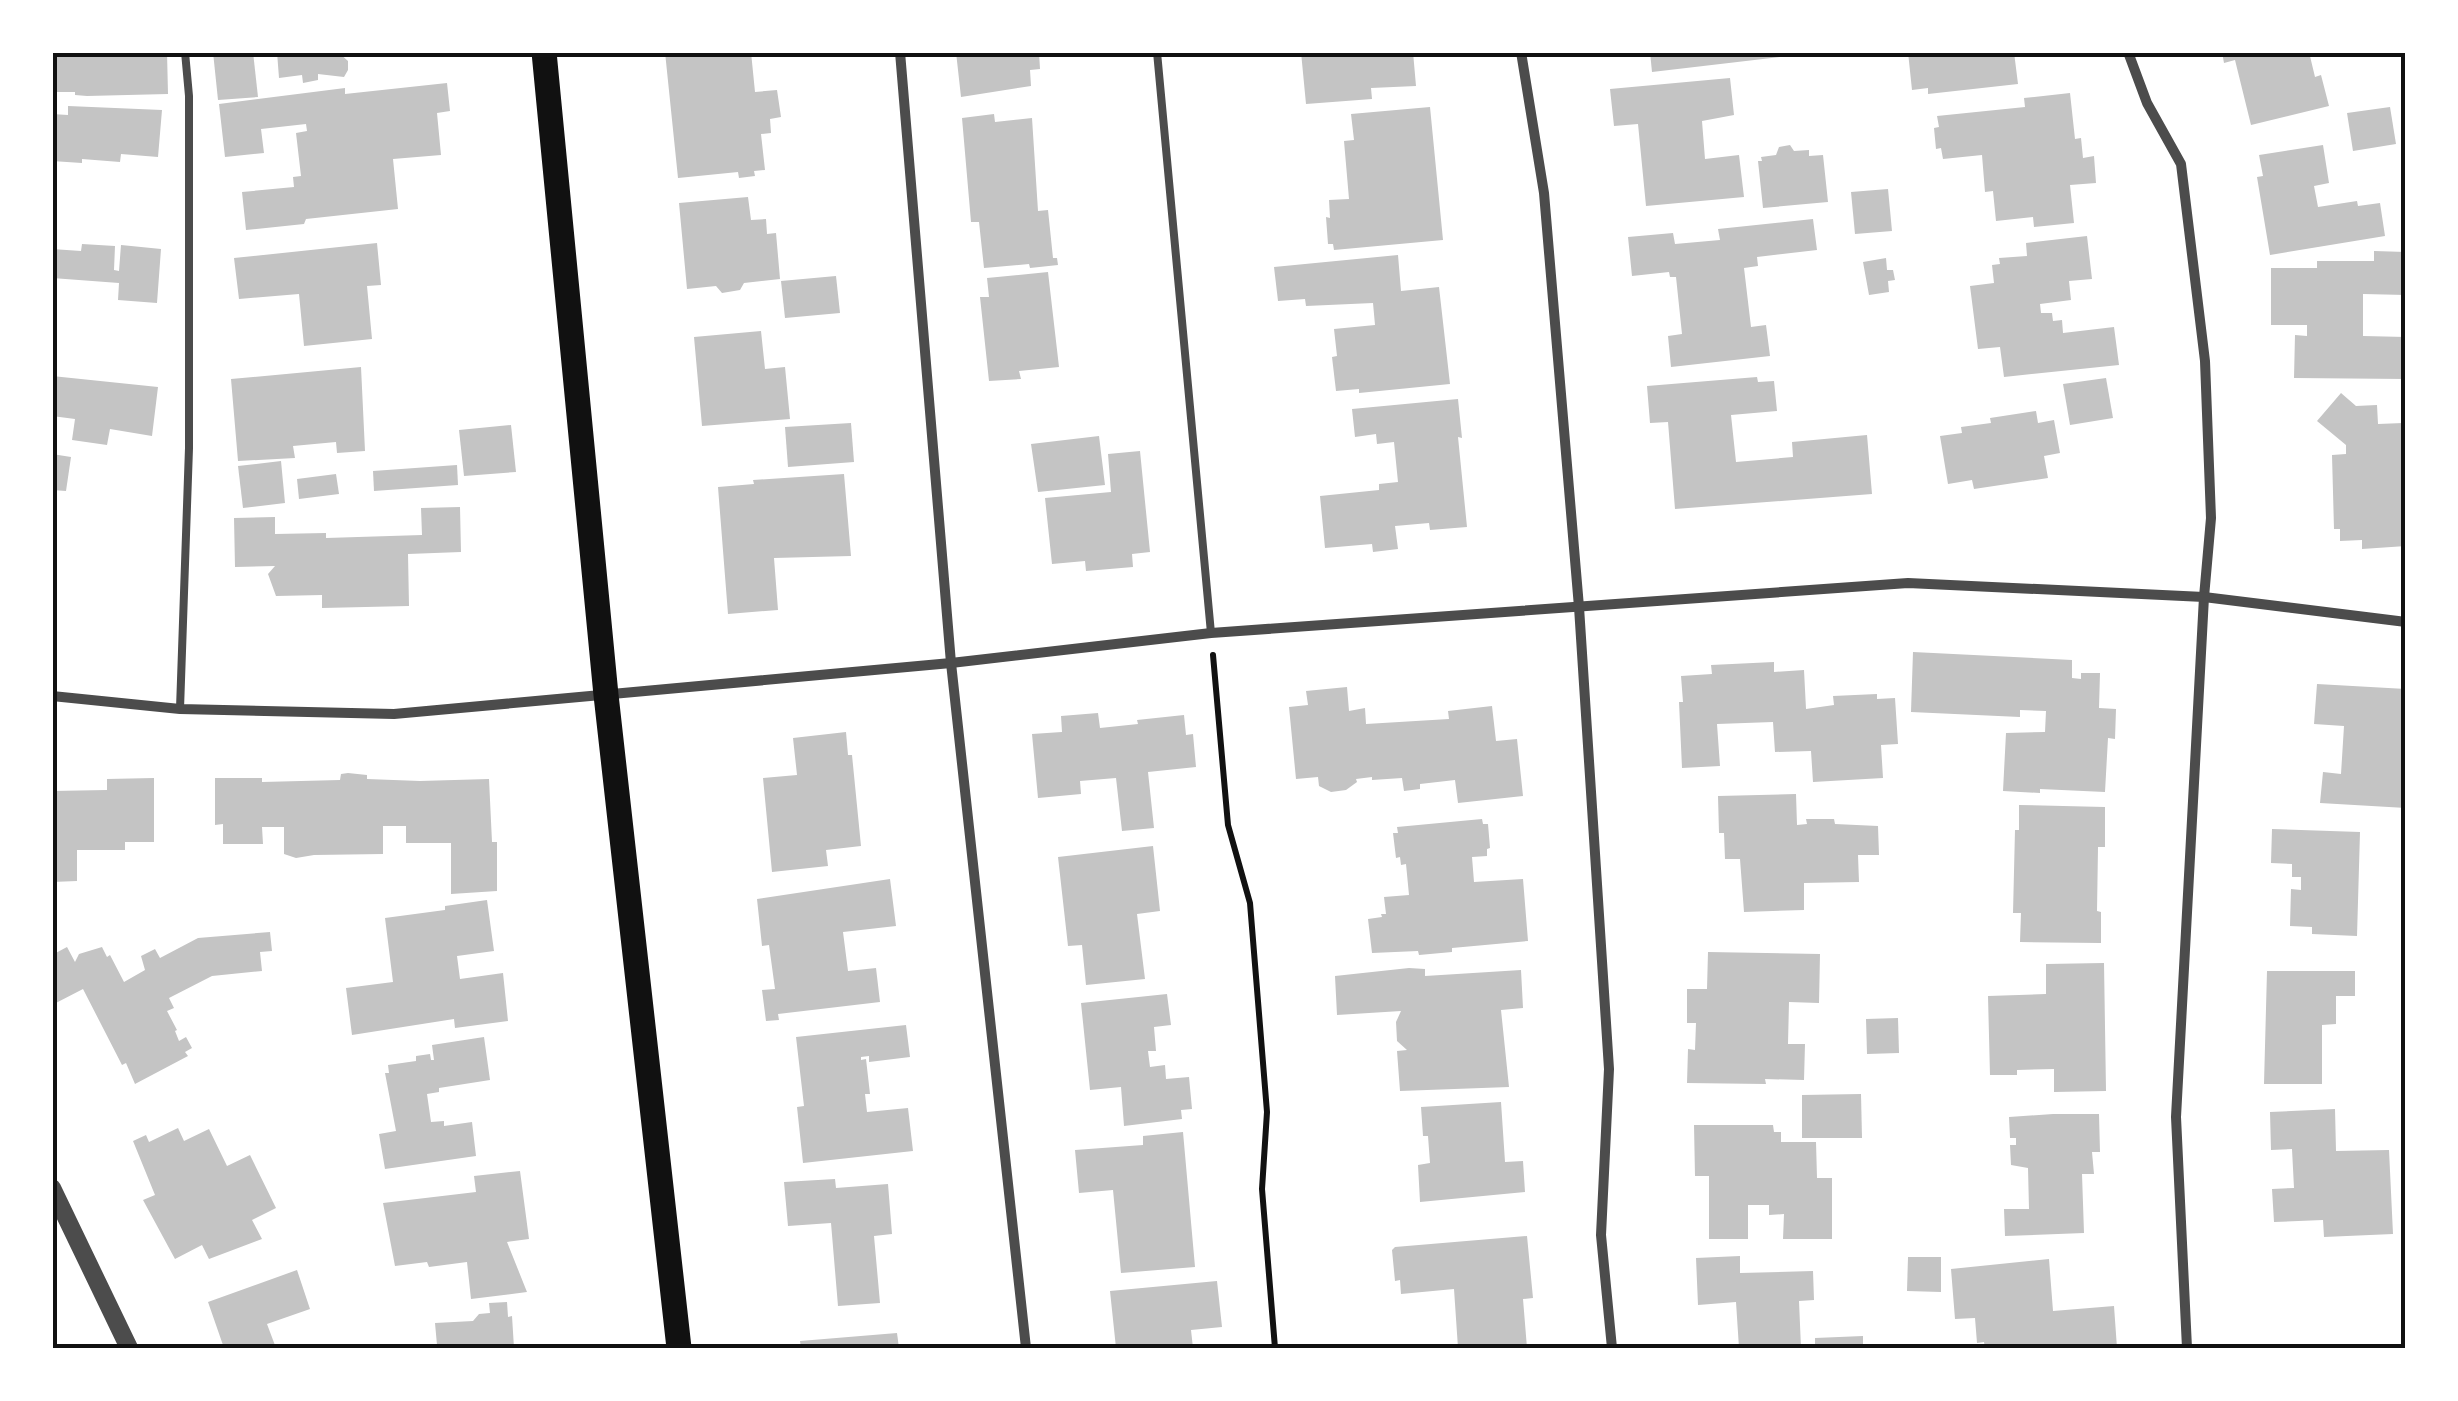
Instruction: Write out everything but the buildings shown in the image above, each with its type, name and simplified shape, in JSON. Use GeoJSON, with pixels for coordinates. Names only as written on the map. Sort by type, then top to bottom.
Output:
{"type":"FeatureCollection","features":[{"type":"Feature","properties":{"kind":"main road"},"geometry":{"type":"LineString","coordinates":[[544,52],[606,695],[679,1348]]}},
{"type":"Feature","properties":{"kind":"street"},"geometry":{"type":"LineString","coordinates":[[900,52],[950,663],[1026,1348]]}},
{"type":"Feature","properties":{"kind":"street"},"geometry":{"type":"LineString","coordinates":[[1522,52],[1544,193],[1578,607],[1608,1069],[1601,1236],[1612,1348]]}},
{"type":"Feature","properties":{"kind":"street"},"geometry":{"type":"LineString","coordinates":[[2128,52],[2146,104],[2182,164],[2205,361],[2211,518],[2176,1117],[2187,1348]]}},
{"type":"Feature","properties":{"kind":"street"},"geometry":{"type":"LineString","coordinates":[[52,696],[180,709],[394,714],[950,663],[1211,633],[1908,583],[2204,597],[2406,622]]}},
{"type":"Feature","properties":{"kind":"street"},"geometry":{"type":"LineString","coordinates":[[52,1188],[130,1348]]}},
{"type":"Feature","properties":{"kind":"lane"},"geometry":{"type":"LineString","coordinates":[[180,709],[189,448],[189,96],[185,52]]}},
{"type":"Feature","properties":{"kind":"lane"},"geometry":{"type":"LineString","coordinates":[[1158,52],[1211,633]]}},
{"type":"Feature","properties":{"kind":"path"},"geometry":{"type":"LineString","coordinates":[[1211,633],[1228,825],[1250,903],[1267,1112],[1262,1189],[1276,1348]]}}]}
